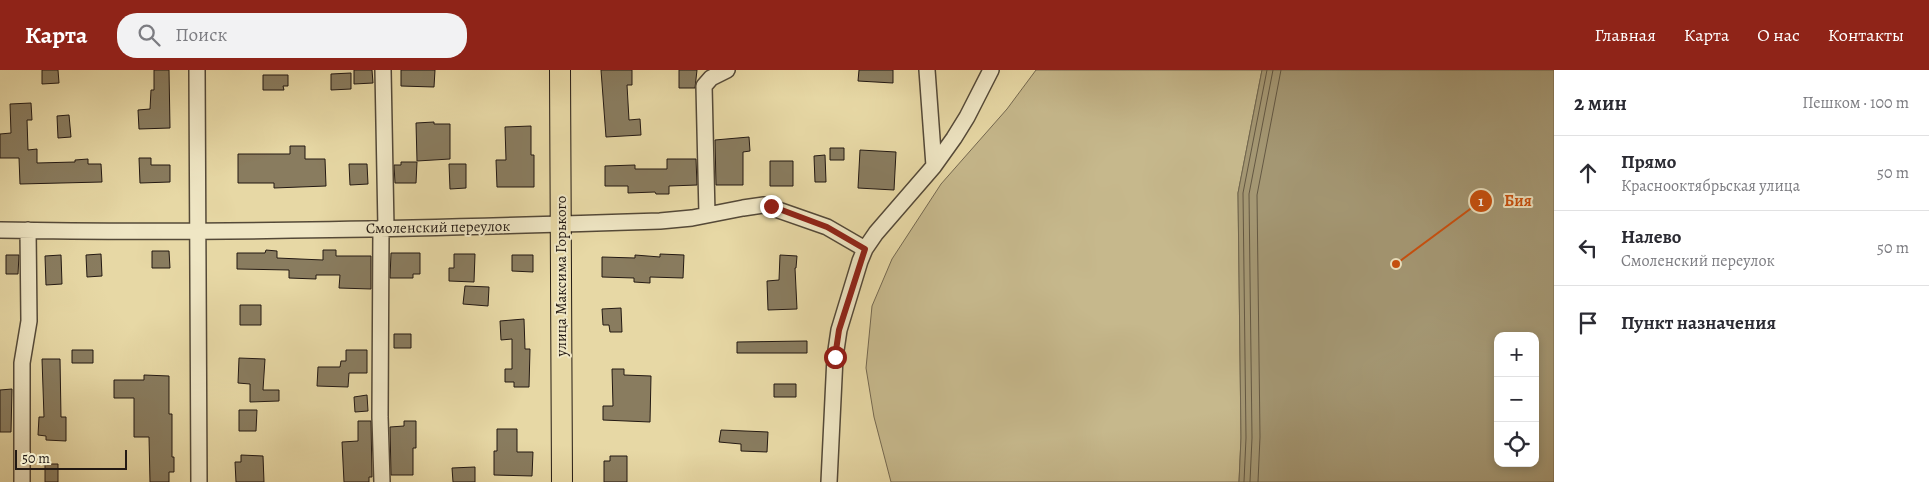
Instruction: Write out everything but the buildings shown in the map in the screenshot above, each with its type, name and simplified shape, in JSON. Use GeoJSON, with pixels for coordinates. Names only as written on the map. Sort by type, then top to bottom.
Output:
{"type":"FeatureCollection","features":[{"type":"Feature","properties":{"kind":"main road","name":"улица Максима Горького"},"geometry":{"type":"LineString","coordinates":[[560,70],[562,482]]}},
{"type":"Feature","properties":{"kind":"street"},"geometry":{"type":"LineString","coordinates":[[196,70],[199,482]]}},
{"type":"Feature","properties":{"kind":"street"},"geometry":{"type":"LineString","coordinates":[[382,482],[380,417],[384,70]]}},
{"type":"Feature","properties":{"kind":"street"},"geometry":{"type":"LineString","coordinates":[[707,215],[704,86],[711,78],[727,70]]}},
{"type":"Feature","properties":{"kind":"street"},"geometry":{"type":"LineString","coordinates":[[927,70],[934,166]]}},
{"type":"Feature","properties":{"kind":"street"},"geometry":{"type":"LineString","coordinates":[[829,482],[836,348],[839,330],[865,249],[876,233],[934,166],[967,117],[991,70]]}},
{"type":"Feature","properties":{"kind":"street","name":"Смоленский переулок"},"geometry":{"type":"LineString","coordinates":[[0,230],[383,228],[660,221],[707,215],[753,206],[771,206],[827,227],[865,249]]}},
{"type":"Feature","properties":{"kind":"street"},"geometry":{"type":"LineString","coordinates":[[22,482],[22,363],[28,321],[28,230]]}},
{"type":"Feature","properties":{"kind":"shaded area"},"geometry":{"type":"Polygon","coordinates":[[[1036,70],[1262,70],[1238,193],[1241,438],[1239,482],[891,482],[874,417],[866,368],[872,306],[892,259],[941,184],[1007,109],[1036,70]]]}},
{"type":"Feature","properties":{"kind":"water"},"geometry":{"type":"Polygon","coordinates":[[[1262,70],[1554,70],[1554,482],[1239,482],[1241,438],[1238,193],[1262,70]]]}},
{"type":"Feature","properties":{"kind":"place","name":"Бия"},"geometry":{"type":"Point","coordinates":[1396,264]}},
{"type":"Feature","properties":{"kind":"route"},"geometry":{"type":"LineString","coordinates":[[771,206],[827,227],[865,249],[839,330],[835,357]]}}]}
